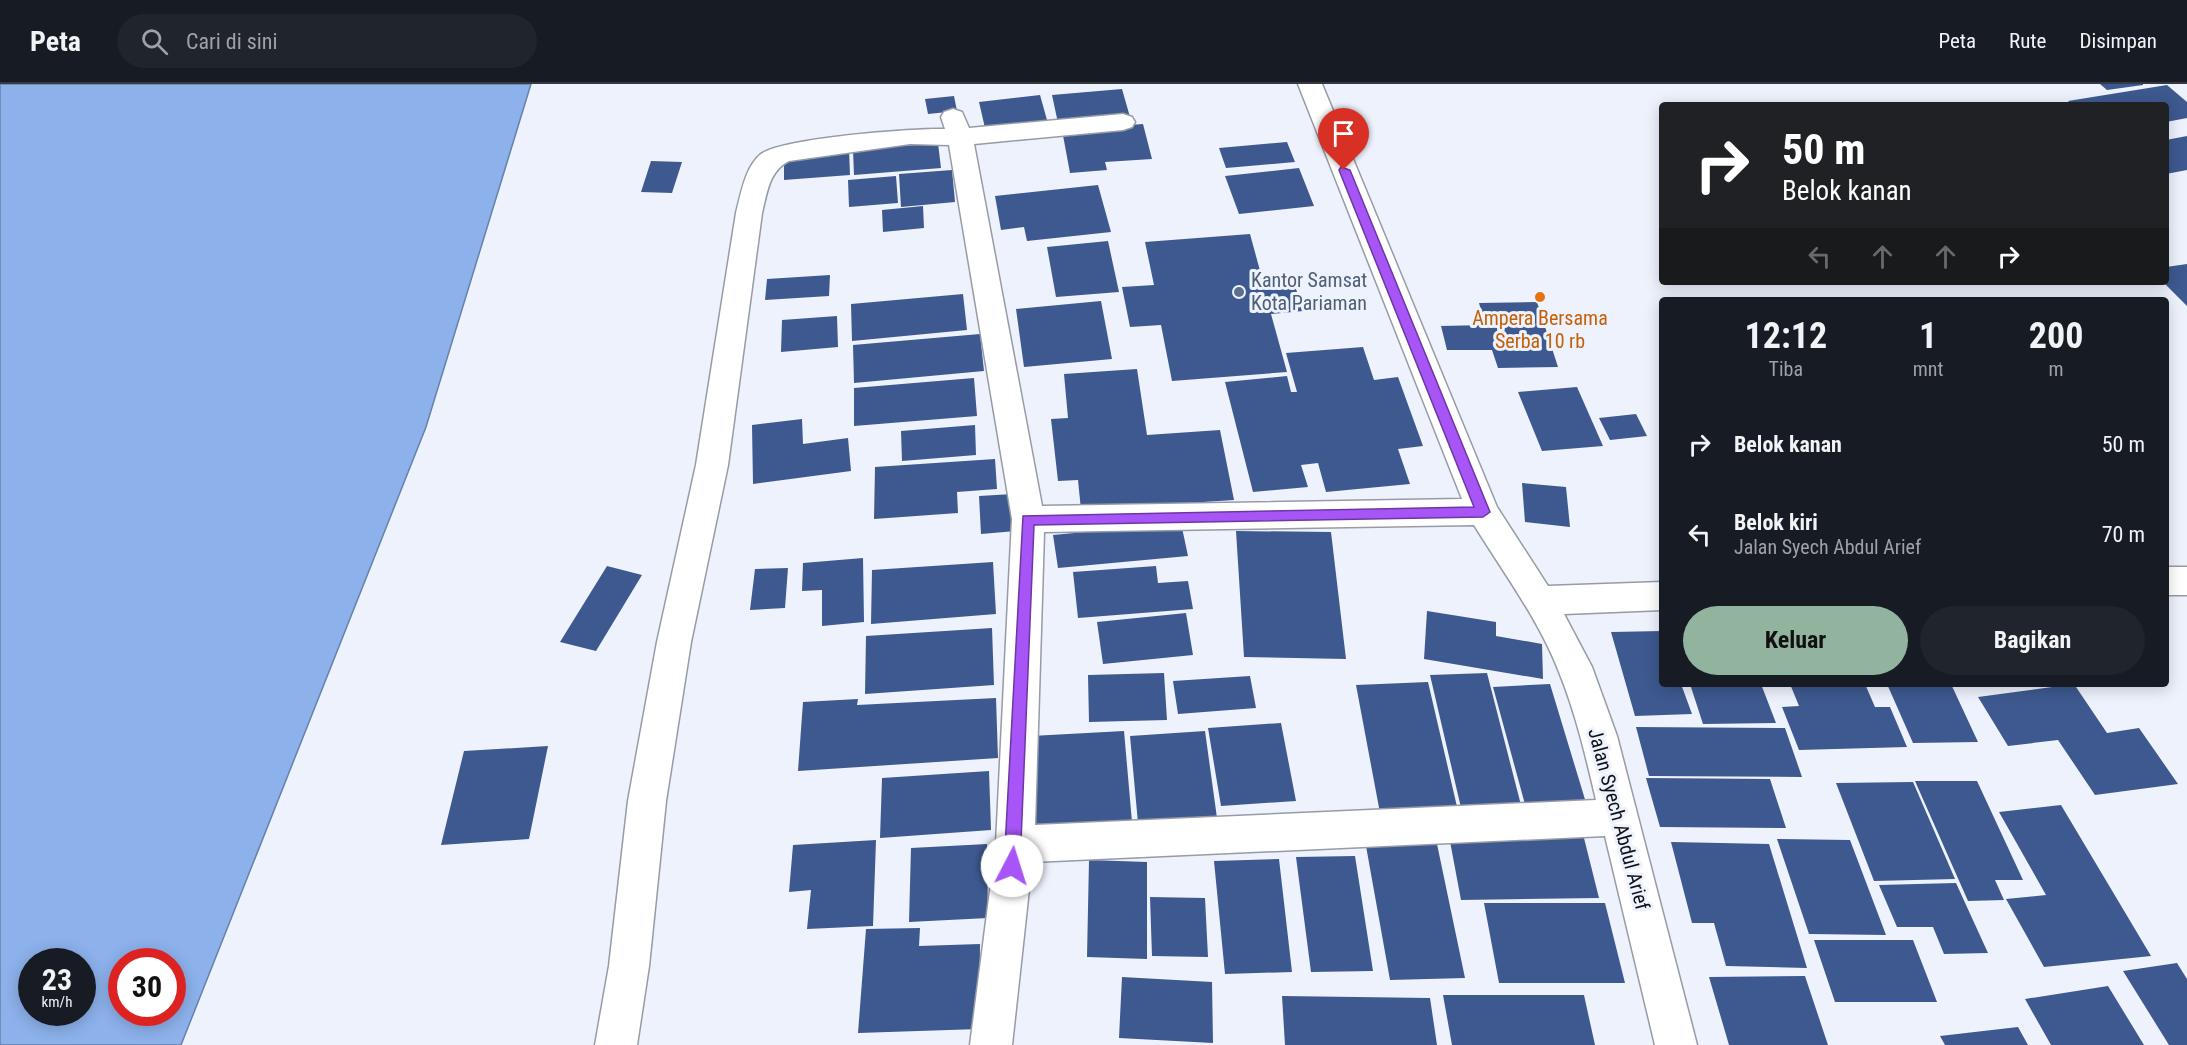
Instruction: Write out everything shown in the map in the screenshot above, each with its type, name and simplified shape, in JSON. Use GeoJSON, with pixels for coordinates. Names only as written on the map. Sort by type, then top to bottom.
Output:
{"type":"FeatureCollection","features":[{"type":"Feature","properties":{"kind":"street","name":"Jalan Syech Abdul Arief"},"geometry":{"type":"LineString","coordinates":[[1310,84],[1483,512],[1539,601],[1575,667],[1599,736],[1676,1045]]}},
{"type":"Feature","properties":{"kind":"street"},"geometry":{"type":"LineString","coordinates":[[616,1045],[629,966],[649,791],[674,642],[712,465],[749,213],[756,184],[770,160],[783,154],[956,127],[1123,122]]}},
{"type":"Feature","properties":{"kind":"street"},"geometry":{"type":"LineString","coordinates":[[956,127],[1028,519],[1015,844],[991,1045]]}},
{"type":"Feature","properties":{"kind":"street"},"geometry":{"type":"LineString","coordinates":[[1028,519],[1483,512]]}},
{"type":"Feature","properties":{"kind":"street"},"geometry":{"type":"LineString","coordinates":[[2169,581],[2187,581]]}},
{"type":"Feature","properties":{"kind":"street"},"geometry":{"type":"LineString","coordinates":[[1539,601],[1659,596]]}},
{"type":"Feature","properties":{"kind":"street"},"geometry":{"type":"LineString","coordinates":[[1015,844],[1620,817]]}},
{"type":"Feature","properties":{"kind":"water"},"geometry":{"type":"Polygon","coordinates":[[[0,84],[531,84],[426,427],[181,1045],[0,1045],[0,84]]]}},
{"type":"Feature","properties":{"kind":"building"},"geometry":{"type":"Polygon","coordinates":[[[2100,84],[2143,84],[2143,85],[2107,90],[2100,84]]]}},
{"type":"Feature","properties":{"kind":"building"},"geometry":{"type":"Polygon","coordinates":[[[2167,85],[2187,102],[2187,118],[2169,121],[2169,102],[2068,101],[2167,85]]]}},
{"type":"Feature","properties":{"kind":"building"},"geometry":{"type":"Polygon","coordinates":[[[1122,89],[1130,117],[1058,123],[1052,95],[1122,89]]]}},
{"type":"Feature","properties":{"kind":"building"},"geometry":{"type":"Polygon","coordinates":[[[1040,95],[1047,120],[985,128],[979,102],[1040,95]]]}},
{"type":"Feature","properties":{"kind":"building"},"geometry":{"type":"Polygon","coordinates":[[[954,96],[957,111],[928,114],[925,99],[954,96]]]}},
{"type":"Feature","properties":{"kind":"building"},"geometry":{"type":"Polygon","coordinates":[[[1143,124],[1152,159],[1105,162],[1107,170],[1070,173],[1062,130],[1143,124]]]}},
{"type":"Feature","properties":{"kind":"building"},"geometry":{"type":"Polygon","coordinates":[[[2187,136],[2187,170],[2169,173],[2169,139],[2187,136]]]}},
{"type":"Feature","properties":{"kind":"building"},"geometry":{"type":"Polygon","coordinates":[[[1287,142],[1295,162],[1226,168],[1219,148],[1287,142]]]}},
{"type":"Feature","properties":{"kind":"building"},"geometry":{"type":"Polygon","coordinates":[[[938,143],[941,168],[854,175],[853,150],[938,143]]]}},
{"type":"Feature","properties":{"kind":"building"},"geometry":{"type":"Polygon","coordinates":[[[849,149],[850,175],[784,180],[784,159],[849,149]]]}},
{"type":"Feature","properties":{"kind":"building"},"geometry":{"type":"Polygon","coordinates":[[[651,161],[682,162],[672,193],[641,192],[651,161]]]}},
{"type":"Feature","properties":{"kind":"building"},"geometry":{"type":"Polygon","coordinates":[[[1299,168],[1314,206],[1239,214],[1225,176],[1299,168]]]}},
{"type":"Feature","properties":{"kind":"building"},"geometry":{"type":"Polygon","coordinates":[[[952,170],[955,202],[901,207],[899,174],[952,170]]]}},
{"type":"Feature","properties":{"kind":"building"},"geometry":{"type":"Polygon","coordinates":[[[896,176],[898,203],[849,207],[848,180],[896,176]]]}},
{"type":"Feature","properties":{"kind":"building"},"geometry":{"type":"Polygon","coordinates":[[[1098,185],[1111,232],[1027,241],[1024,227],[1001,230],[995,196],[1098,185]]]}},
{"type":"Feature","properties":{"kind":"building"},"geometry":{"type":"Polygon","coordinates":[[[923,206],[924,228],[883,232],[882,210],[923,206]]]}},
{"type":"Feature","properties":{"kind":"building"},"geometry":{"type":"Polygon","coordinates":[[[1250,234],[1262,278],[1292,276],[1303,311],[1271,314],[1287,372],[1172,381],[1161,325],[1130,327],[1122,287],[1154,285],[1145,242],[1250,234]]]}},
{"type":"Feature","properties":{"kind":"building"},"geometry":{"type":"Polygon","coordinates":[[[1108,241],[1119,292],[1056,297],[1047,247],[1108,241]]]}},
{"type":"Feature","properties":{"kind":"building"},"geometry":{"type":"Polygon","coordinates":[[[2187,264],[2187,306],[2166,285],[2169,285],[2169,267],[2187,264]]]}},
{"type":"Feature","properties":{"kind":"building"},"geometry":{"type":"Polygon","coordinates":[[[830,275],[829,296],[765,300],[767,279],[830,275]]]}},
{"type":"Feature","properties":{"kind":"building"},"geometry":{"type":"Polygon","coordinates":[[[963,294],[967,330],[852,341],[851,304],[963,294]]]}},
{"type":"Feature","properties":{"kind":"building"},"geometry":{"type":"Polygon","coordinates":[[[1101,301],[1112,359],[1024,367],[1016,309],[1101,301]]]}},
{"type":"Feature","properties":{"kind":"building"},"geometry":{"type":"Polygon","coordinates":[[[1537,302],[1558,367],[1498,368],[1492,350],[1447,350],[1441,326],[1485,325],[1479,303],[1537,302]]]}},
{"type":"Feature","properties":{"kind":"building"},"geometry":{"type":"Polygon","coordinates":[[[837,316],[838,347],[781,352],[782,320],[837,316]]]}},
{"type":"Feature","properties":{"kind":"building"},"geometry":{"type":"Polygon","coordinates":[[[980,334],[984,371],[854,383],[853,345],[980,334]]]}},
{"type":"Feature","properties":{"kind":"building"},"geometry":{"type":"Polygon","coordinates":[[[1363,347],[1374,380],[1398,377],[1423,446],[1398,449],[1410,484],[1326,492],[1318,463],[1301,465],[1308,487],[1253,492],[1225,382],[1287,376],[1291,392],[1297,392],[1286,353],[1363,347]]]}},
{"type":"Feature","properties":{"kind":"building"},"geometry":{"type":"Polygon","coordinates":[[[1137,369],[1147,435],[1220,430],[1234,500],[1081,510],[1078,480],[1058,481],[1051,419],[1068,418],[1064,374],[1137,369]]]}},
{"type":"Feature","properties":{"kind":"building"},"geometry":{"type":"Polygon","coordinates":[[[974,378],[977,416],[854,426],[854,388],[974,378]]]}},
{"type":"Feature","properties":{"kind":"building"},"geometry":{"type":"Polygon","coordinates":[[[1577,387],[1603,446],[1542,451],[1518,392],[1577,387]]]}},
{"type":"Feature","properties":{"kind":"building"},"geometry":{"type":"Polygon","coordinates":[[[1636,414],[1647,436],[1610,440],[1599,418],[1636,414]]]}},
{"type":"Feature","properties":{"kind":"building"},"geometry":{"type":"Polygon","coordinates":[[[802,419],[803,444],[848,438],[851,471],[753,484],[752,425],[802,419]]]}},
{"type":"Feature","properties":{"kind":"building"},"geometry":{"type":"Polygon","coordinates":[[[975,425],[976,455],[902,461],[901,431],[975,425]]]}},
{"type":"Feature","properties":{"kind":"building"},"geometry":{"type":"Polygon","coordinates":[[[995,459],[997,489],[957,492],[958,513],[874,519],[875,467],[995,459]]]}},
{"type":"Feature","properties":{"kind":"building"},"geometry":{"type":"Polygon","coordinates":[[[1522,483],[1566,487],[1570,527],[1525,522],[1522,483]]]}},
{"type":"Feature","properties":{"kind":"building"},"geometry":{"type":"Polygon","coordinates":[[[1013,494],[1016,531],[981,534],[979,496],[1013,494]]]}},
{"type":"Feature","properties":{"kind":"building"},"geometry":{"type":"Polygon","coordinates":[[[1181,523],[1188,556],[1058,568],[1053,535],[1181,523]]]}},
{"type":"Feature","properties":{"kind":"building"},"geometry":{"type":"Polygon","coordinates":[[[1236,531],[1331,532],[1346,659],[1244,657],[1236,531]]]}},
{"type":"Feature","properties":{"kind":"building"},"geometry":{"type":"Polygon","coordinates":[[[863,558],[864,622],[822,626],[822,590],[802,591],[803,563],[863,558]]]}},
{"type":"Feature","properties":{"kind":"building"},"geometry":{"type":"Polygon","coordinates":[[[993,562],[996,614],[871,624],[872,570],[993,562]]]}},
{"type":"Feature","properties":{"kind":"building"},"geometry":{"type":"Polygon","coordinates":[[[607,566],[642,575],[596,651],[560,642],[607,566]]]}},
{"type":"Feature","properties":{"kind":"building"},"geometry":{"type":"Polygon","coordinates":[[[1156,566],[1158,583],[1188,581],[1193,609],[1078,618],[1073,572],[1156,566]]]}},
{"type":"Feature","properties":{"kind":"building"},"geometry":{"type":"Polygon","coordinates":[[[788,568],[785,608],[750,610],[755,569],[788,568]]]}},
{"type":"Feature","properties":{"kind":"building"},"geometry":{"type":"Polygon","coordinates":[[[1427,611],[1496,622],[1496,636],[1542,644],[1543,679],[1424,659],[1427,611]]]}},
{"type":"Feature","properties":{"kind":"building"},"geometry":{"type":"Polygon","coordinates":[[[1186,613],[1193,655],[1103,664],[1097,622],[1186,613]]]}},
{"type":"Feature","properties":{"kind":"building"},"geometry":{"type":"Polygon","coordinates":[[[992,628],[994,685],[865,694],[866,636],[992,628]]]}},
{"type":"Feature","properties":{"kind":"building"},"geometry":{"type":"Polygon","coordinates":[[[1659,631],[1659,687],[1682,687],[1692,714],[1635,716],[1611,632],[1659,631]]]}},
{"type":"Feature","properties":{"kind":"building"},"geometry":{"type":"Polygon","coordinates":[[[1164,673],[1167,720],[1089,722],[1088,675],[1164,673]]]}},
{"type":"Feature","properties":{"kind":"building"},"geometry":{"type":"Polygon","coordinates":[[[1487,673],[1522,809],[1462,812],[1430,675],[1487,673]]]}},
{"type":"Feature","properties":{"kind":"building"},"geometry":{"type":"Polygon","coordinates":[[[1250,676],[1256,708],[1178,714],[1173,681],[1250,676]]]}},
{"type":"Feature","properties":{"kind":"building"},"geometry":{"type":"Polygon","coordinates":[[[1428,682],[1458,811],[1380,813],[1356,685],[1428,682]]]}},
{"type":"Feature","properties":{"kind":"building"},"geometry":{"type":"Polygon","coordinates":[[[1550,684],[1587,806],[1526,808],[1493,687],[1550,684]]]}},
{"type":"Feature","properties":{"kind":"building"},"geometry":{"type":"Polygon","coordinates":[[[1691,687],[1762,687],[1776,723],[1703,724],[1691,687]]]}},
{"type":"Feature","properties":{"kind":"building"},"geometry":{"type":"Polygon","coordinates":[[[1791,687],[1866,687],[1875,707],[1890,707],[1907,747],[1799,750],[1782,707],[1799,706],[1791,687]]]}},
{"type":"Feature","properties":{"kind":"building"},"geometry":{"type":"Polygon","coordinates":[[[1888,687],[1952,687],[1978,742],[1913,743],[1888,687]]]}},
{"type":"Feature","properties":{"kind":"building"},"geometry":{"type":"Polygon","coordinates":[[[2052,687],[2076,687],[2107,733],[2139,728],[2178,784],[2095,795],[2058,740],[2008,746],[1978,697],[2052,687]]]}},
{"type":"Feature","properties":{"kind":"building"},"geometry":{"type":"Polygon","coordinates":[[[996,698],[998,758],[798,771],[803,702],[858,699],[857,705],[996,698]]]}},
{"type":"Feature","properties":{"kind":"building"},"geometry":{"type":"Polygon","coordinates":[[[1281,723],[1296,801],[1221,806],[1208,728],[1281,723]]]}},
{"type":"Feature","properties":{"kind":"building"},"geometry":{"type":"Polygon","coordinates":[[[1636,727],[1785,728],[1802,777],[1649,776],[1636,727]]]}},
{"type":"Feature","properties":{"kind":"building"},"geometry":{"type":"Polygon","coordinates":[[[1124,731],[1132,822],[1035,828],[1031,736],[1124,731]]]}},
{"type":"Feature","properties":{"kind":"building"},"geometry":{"type":"Polygon","coordinates":[[[1205,731],[1217,818],[1138,823],[1130,736],[1205,731]]]}},
{"type":"Feature","properties":{"kind":"building"},"geometry":{"type":"Polygon","coordinates":[[[548,746],[529,839],[441,845],[464,751],[548,746]]]}},
{"type":"Feature","properties":{"kind":"building"},"geometry":{"type":"Polygon","coordinates":[[[989,771],[991,830],[880,838],[882,778],[989,771]]]}},
{"type":"Feature","properties":{"kind":"building"},"geometry":{"type":"Polygon","coordinates":[[[1646,778],[1770,779],[1786,828],[1660,827],[1646,778]]]}},
{"type":"Feature","properties":{"kind":"building"},"geometry":{"type":"Polygon","coordinates":[[[1915,781],[1977,781],[2023,880],[1995,880],[2004,900],[1968,901],[1915,781]]]}},
{"type":"Feature","properties":{"kind":"building"},"geometry":{"type":"Polygon","coordinates":[[[1913,782],[1955,879],[1874,881],[1836,783],[1913,782]]]}},
{"type":"Feature","properties":{"kind":"building"},"geometry":{"type":"Polygon","coordinates":[[[2061,805],[2151,956],[2044,967],[2006,899],[2046,895],[1999,812],[2061,805]]]}},
{"type":"Feature","properties":{"kind":"building"},"geometry":{"type":"Polygon","coordinates":[[[1583,834],[1599,898],[1461,900],[1449,836],[1583,834]]]}},
{"type":"Feature","properties":{"kind":"building"},"geometry":{"type":"Polygon","coordinates":[[[1777,839],[1850,840],[1886,935],[1809,934],[1777,839]]]}},
{"type":"Feature","properties":{"kind":"building"},"geometry":{"type":"Polygon","coordinates":[[[876,840],[873,926],[807,929],[811,890],[789,892],[793,845],[876,840]]]}},
{"type":"Feature","properties":{"kind":"building"},"geometry":{"type":"Polygon","coordinates":[[[1671,842],[1769,844],[1807,968],[1726,966],[1714,923],[1692,923],[1671,842]]]}},
{"type":"Feature","properties":{"kind":"building"},"geometry":{"type":"Polygon","coordinates":[[[987,844],[988,918],[909,922],[911,848],[987,844]]]}},
{"type":"Feature","properties":{"kind":"building"},"geometry":{"type":"Polygon","coordinates":[[[1437,844],[1465,978],[1390,980],[1366,846],[1437,844]]]}},
{"type":"Feature","properties":{"kind":"building"},"geometry":{"type":"Polygon","coordinates":[[[1355,856],[1373,971],[1311,972],[1296,857],[1355,856]]]}},
{"type":"Feature","properties":{"kind":"building"},"geometry":{"type":"Polygon","coordinates":[[[1279,859],[1292,972],[1225,974],[1214,861],[1279,859]]]}},
{"type":"Feature","properties":{"kind":"building"},"geometry":{"type":"Polygon","coordinates":[[[1089,860],[1147,862],[1147,959],[1087,957],[1089,860]]]}},
{"type":"Feature","properties":{"kind":"building"},"geometry":{"type":"Polygon","coordinates":[[[1956,883],[1988,953],[1944,954],[1933,927],[1897,927],[1879,885],[1956,883]]]}},
{"type":"Feature","properties":{"kind":"building"},"geometry":{"type":"Polygon","coordinates":[[[1150,897],[1205,898],[1208,957],[1152,956],[1150,897]]]}},
{"type":"Feature","properties":{"kind":"building"},"geometry":{"type":"Polygon","coordinates":[[[1484,903],[1605,903],[1625,983],[1499,983],[1484,903]]]}},
{"type":"Feature","properties":{"kind":"building"},"geometry":{"type":"Polygon","coordinates":[[[920,928],[919,946],[980,944],[979,1029],[858,1033],[866,929],[920,928]]]}},
{"type":"Feature","properties":{"kind":"building"},"geometry":{"type":"Polygon","coordinates":[[[1814,940],[1913,940],[1937,1002],[1835,1002],[1814,940]]]}},
{"type":"Feature","properties":{"kind":"building"},"geometry":{"type":"Polygon","coordinates":[[[2177,963],[2187,979],[2187,1045],[2169,1045],[2123,971],[2177,963]]]}},
{"type":"Feature","properties":{"kind":"building"},"geometry":{"type":"Polygon","coordinates":[[[1805,976],[1828,1045],[1729,1045],[1709,977],[1805,976]]]}},
{"type":"Feature","properties":{"kind":"building"},"geometry":{"type":"Polygon","coordinates":[[[1122,977],[1212,982],[1213,1043],[1119,1038],[1122,977]]]}},
{"type":"Feature","properties":{"kind":"building"},"geometry":{"type":"Polygon","coordinates":[[[2108,986],[2144,1045],[2051,1045],[2025,999],[2108,986]]]}},
{"type":"Feature","properties":{"kind":"building"},"geometry":{"type":"Polygon","coordinates":[[[1443,995],[1584,995],[1595,1045],[1452,1045],[1443,995]]]}},
{"type":"Feature","properties":{"kind":"building"},"geometry":{"type":"Polygon","coordinates":[[[1282,996],[1430,998],[1437,1045],[1285,1045],[1282,996]]]}},
{"type":"Feature","properties":{"kind":"building"},"geometry":{"type":"Polygon","coordinates":[[[2018,1027],[2028,1045],[1945,1045],[1940,1036],[2018,1027]]]}},
{"type":"Feature","properties":{"kind":"place","name":"Kantor Samsat Kota Pariaman"},"geometry":{"type":"Point","coordinates":[1239,292]}},
{"type":"Feature","properties":{"kind":"place","name":"Ampera Bersama Serba 10 rb"},"geometry":{"type":"Point","coordinates":[1540,297]}},
{"type":"Feature","properties":{"kind":"route"},"geometry":{"type":"LineString","coordinates":[[1012,866],[1015,844],[1028,519],[1483,512],[1344,170]]}}]}
